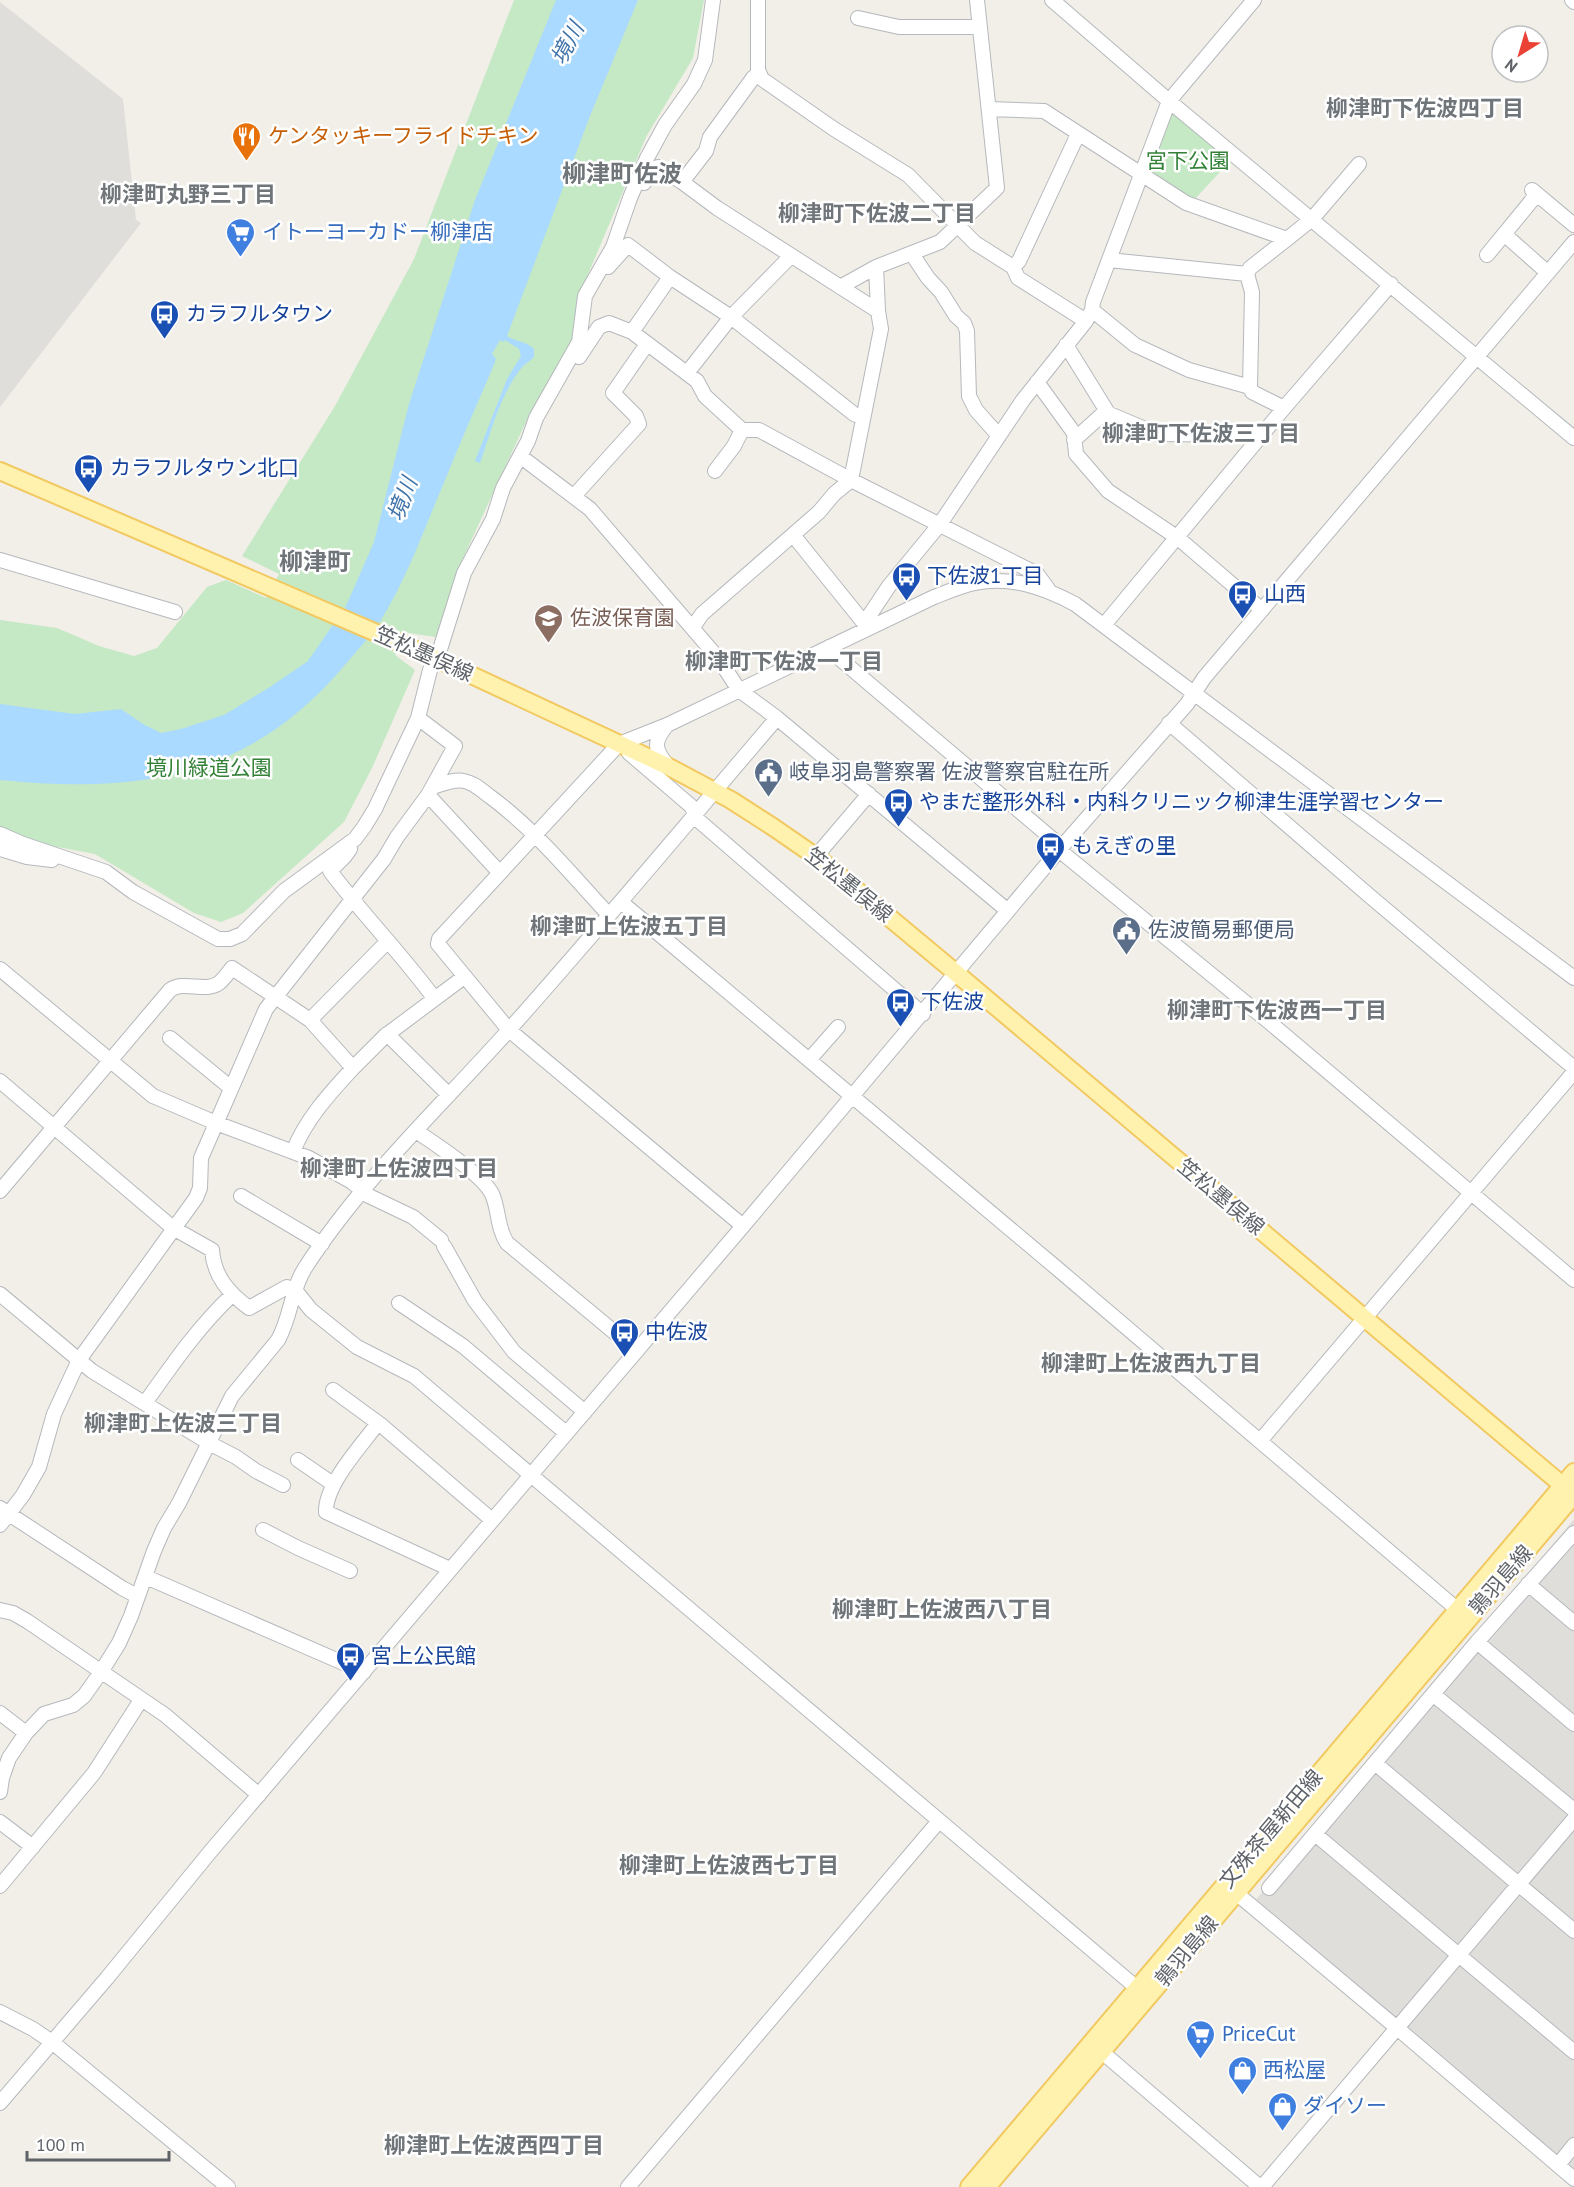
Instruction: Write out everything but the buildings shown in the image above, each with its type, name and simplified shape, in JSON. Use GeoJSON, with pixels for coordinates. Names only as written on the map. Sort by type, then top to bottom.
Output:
{"type":"FeatureCollection","features":[{"type":"Feature","properties":{"kind":"main road","name":"笠松墨俣線"},"geometry":{"type":"LineString","coordinates":[[0,471],[429,655],[669,767],[715,791],[818,858],[1571,1493]]}},
{"type":"Feature","properties":{"kind":"main road","name":"文殊茶屋新田線"},"geometry":{"type":"LineString","coordinates":[[969,2187],[1137,1988],[1231,1888],[1458,1610],[1571,1493],[1574,1472]]}},
{"type":"Feature","properties":{"kind":"main road","name":"鶉羽島線"},"geometry":{"type":"LineString","coordinates":[[987,2187],[1102,2052],[1231,1888],[1571,1493]]}},
{"type":"Feature","properties":{"kind":"street"},"geometry":{"type":"LineString","coordinates":[[758,0],[759,73],[762,79],[908,175],[975,243],[1013,267],[1018,278],[1089,315],[1135,345],[1189,370],[1250,387]]}},
{"type":"Feature","properties":{"kind":"street"},"geometry":{"type":"LineString","coordinates":[[840,286],[876,267],[940,242],[997,188],[977,0]]}},
{"type":"Feature","properties":{"kind":"street"},"geometry":{"type":"LineString","coordinates":[[1052,0],[1169,101],[1574,438]]}},
{"type":"Feature","properties":{"kind":"street"},"geometry":{"type":"LineString","coordinates":[[866,625],[889,586],[940,524],[1037,382],[1089,315],[1169,101],[1254,0]]}},
{"type":"Feature","properties":{"kind":"street"},"geometry":{"type":"LineString","coordinates":[[434,998],[412,968],[387,942],[330,871],[345,856],[375,809],[418,718],[430,670],[429,655],[464,573],[492,519],[503,488],[536,418],[579,342],[585,296],[613,247],[630,198],[665,125],[694,84],[705,60],[715,3]]}},
{"type":"Feature","properties":{"kind":"street"},"geometry":{"type":"LineString","coordinates":[[858,18],[899,27],[980,27]]}},
{"type":"Feature","properties":{"kind":"street"},"geometry":{"type":"LineString","coordinates":[[682,182],[706,151],[710,137],[759,73]]}},
{"type":"Feature","properties":{"kind":"street"},"geometry":{"type":"LineString","coordinates":[[989,109],[1044,111],[1186,203],[1287,239]]}},
{"type":"Feature","properties":{"kind":"street"},"geometry":{"type":"LineString","coordinates":[[1013,267],[1019,261],[1078,134]]}},
{"type":"Feature","properties":{"kind":"street"},"geometry":{"type":"LineString","coordinates":[[1284,408],[1252,392],[1250,387],[1252,292],[1247,274],[1250,267],[1312,219],[1359,164]]}},
{"type":"Feature","properties":{"kind":"street"},"geometry":{"type":"LineString","coordinates":[[630,198],[633,200],[653,169],[658,167],[717,208],[878,311]]}},
{"type":"Feature","properties":{"kind":"street"},"geometry":{"type":"LineString","coordinates":[[1486,255],[1534,191],[1574,225]]}},
{"type":"Feature","properties":{"kind":"street"},"geometry":{"type":"LineString","coordinates":[[1504,234],[1548,273]]}},
{"type":"Feature","properties":{"kind":"street"},"geometry":{"type":"LineString","coordinates":[[0,2102],[530,1474],[923,1014],[1059,850],[1195,693],[1204,678],[1574,242]]}},
{"type":"Feature","properties":{"kind":"street"},"geometry":{"type":"LineString","coordinates":[[597,272],[603,272],[628,245],[670,277],[731,317],[854,414],[863,418]]}},
{"type":"Feature","properties":{"kind":"street"},"geometry":{"type":"LineString","coordinates":[[912,254],[956,316],[964,323],[967,331],[969,396],[976,410],[999,436]]}},
{"type":"Feature","properties":{"kind":"street"},"geometry":{"type":"LineString","coordinates":[[687,373],[731,317],[790,255]]}},
{"type":"Feature","properties":{"kind":"street"},"geometry":{"type":"LineString","coordinates":[[1109,260],[1247,274]]}},
{"type":"Feature","properties":{"kind":"street"},"geometry":{"type":"LineString","coordinates":[[693,627],[702,614],[730,592],[819,512],[834,494],[851,480],[881,329],[876,267]]}},
{"type":"Feature","properties":{"kind":"street"},"geometry":{"type":"LineString","coordinates":[[632,332],[670,277]]}},
{"type":"Feature","properties":{"kind":"street"},"geometry":{"type":"LineString","coordinates":[[1104,625],[1390,284]]}},
{"type":"Feature","properties":{"kind":"street"},"geometry":{"type":"LineString","coordinates":[[567,363],[578,359],[599,327],[609,323],[632,332],[698,381],[705,396],[742,430],[759,430],[851,480],[940,524],[1036,574],[1048,589]]}},
{"type":"Feature","properties":{"kind":"street"},"geometry":{"type":"LineString","coordinates":[[574,496],[639,424],[636,416],[613,393],[647,344]]}},
{"type":"Feature","properties":{"kind":"street"},"geometry":{"type":"LineString","coordinates":[[1066,345],[1108,413]]}},
{"type":"Feature","properties":{"kind":"street"},"geometry":{"type":"LineString","coordinates":[[1037,382],[1074,433],[1076,454],[1108,491],[1178,538],[1262,610]]}},
{"type":"Feature","properties":{"kind":"street"},"geometry":{"type":"LineString","coordinates":[[1074,440],[1104,412],[1156,434],[1262,435]]}},
{"type":"Feature","properties":{"kind":"street"},"geometry":{"type":"LineString","coordinates":[[715,471],[734,446],[742,430]]}},
{"type":"Feature","properties":{"kind":"street"},"geometry":{"type":"LineString","coordinates":[[520,456],[590,508],[693,627],[718,658],[739,690],[777,718],[1008,911]]}},
{"type":"Feature","properties":{"kind":"street"},"geometry":{"type":"LineString","coordinates":[[793,535],[866,625]]}},
{"type":"Feature","properties":{"kind":"street"},"geometry":{"type":"LineString","coordinates":[[0,560],[175,612]]}},
{"type":"Feature","properties":{"kind":"street"},"geometry":{"type":"LineString","coordinates":[[743,1226],[509,1030],[438,944],[440,939],[618,744],[667,725],[829,647],[866,625],[975,583],[1016,581],[1048,589],[1075,603],[1574,978]]}},
{"type":"Feature","properties":{"kind":"street"},"geometry":{"type":"LineString","coordinates":[[829,647],[833,653],[1056,842],[1059,850],[1259,1013],[1574,1280]]}},
{"type":"Feature","properties":{"kind":"street"},"geometry":{"type":"LineString","coordinates":[[137,1596],[3,1516],[39,1467],[54,1414],[79,1360],[196,1198],[200,1188],[201,1158],[262,1018],[273,998],[384,859],[430,791],[455,746],[418,718]]}},
{"type":"Feature","properties":{"kind":"street"},"geometry":{"type":"LineString","coordinates":[[1,1782],[9,1758],[26,1733],[44,1714],[73,1705],[84,1696],[119,1643],[164,1528],[232,1396],[284,1330],[303,1270],[363,1190],[509,1030],[777,718]]}},
{"type":"Feature","properties":{"kind":"street"},"geometry":{"type":"LineString","coordinates":[[1169,723],[1574,1070],[1260,1441]]}},
{"type":"Feature","properties":{"kind":"street"},"geometry":{"type":"LineString","coordinates":[[667,725],[658,736],[657,744],[658,755],[669,767]]}},
{"type":"Feature","properties":{"kind":"street"},"geometry":{"type":"LineString","coordinates":[[618,744],[691,806],[698,820],[923,1014]]}},
{"type":"Feature","properties":{"kind":"street"},"geometry":{"type":"LineString","coordinates":[[430,791],[450,782],[463,781],[474,785],[535,834],[609,915]]}},
{"type":"Feature","properties":{"kind":"street"},"geometry":{"type":"LineString","coordinates":[[430,791],[500,873]]}},
{"type":"Feature","properties":{"kind":"street"},"geometry":{"type":"LineString","coordinates":[[818,858],[823,848],[869,794]]}},
{"type":"Feature","properties":{"kind":"street"},"geometry":{"type":"LineString","coordinates":[[0,834],[105,872],[133,892],[218,939],[230,939],[242,934],[284,891],[355,839]]}},
{"type":"Feature","properties":{"kind":"street"},"geometry":{"type":"LineString","coordinates":[[0,849],[27,857],[55,860],[63,858]]}},
{"type":"Feature","properties":{"kind":"street"},"geometry":{"type":"LineString","coordinates":[[621,902],[1458,1610]]}},
{"type":"Feature","properties":{"kind":"street"},"geometry":{"type":"LineString","coordinates":[[310,1020],[387,942]]}},
{"type":"Feature","properties":{"kind":"street"},"geometry":{"type":"LineString","coordinates":[[0,1191],[174,987],[211,987],[217,985],[232,968],[273,998],[310,1020],[353,1068]]}},
{"type":"Feature","properties":{"kind":"street"},"geometry":{"type":"LineString","coordinates":[[0,969],[153,1096],[293,1152],[343,1177],[369,1196],[413,1217],[442,1243],[475,1301],[514,1352],[585,1412]]}},
{"type":"Feature","properties":{"kind":"street"},"geometry":{"type":"LineString","coordinates":[[293,1152],[298,1139],[320,1106],[353,1068],[387,1034],[464,976]]}},
{"type":"Feature","properties":{"kind":"street"},"geometry":{"type":"LineString","coordinates":[[809,1060],[838,1027]]}},
{"type":"Feature","properties":{"kind":"street"},"geometry":{"type":"LineString","coordinates":[[387,1034],[449,1095]]}},
{"type":"Feature","properties":{"kind":"street"},"geometry":{"type":"LineString","coordinates":[[170,1038],[231,1088]]}},
{"type":"Feature","properties":{"kind":"street"},"geometry":{"type":"LineString","coordinates":[[0,1081],[173,1228],[212,1250],[213,1265],[232,1295],[249,1308],[287,1287],[295,1290],[310,1310],[334,1331],[357,1347],[414,1376],[1137,1988]]}},
{"type":"Feature","properties":{"kind":"street"},"geometry":{"type":"LineString","coordinates":[[416,1131],[455,1158],[489,1189],[494,1197],[502,1235],[507,1243],[637,1351]]}},
{"type":"Feature","properties":{"kind":"street"},"geometry":{"type":"LineString","coordinates":[[241,1196],[322,1244]]}},
{"type":"Feature","properties":{"kind":"street"},"geometry":{"type":"LineString","coordinates":[[0,1294],[79,1360],[209,1443],[283,1485]]}},
{"type":"Feature","properties":{"kind":"street"},"geometry":{"type":"LineString","coordinates":[[145,1403],[181,1353],[218,1308],[232,1295]]}},
{"type":"Feature","properties":{"kind":"street"},"geometry":{"type":"LineString","coordinates":[[399,1303],[463,1346],[567,1433]]}},
{"type":"Feature","properties":{"kind":"street"},"geometry":{"type":"LineString","coordinates":[[333,1390],[378,1423],[492,1520]]}},
{"type":"Feature","properties":{"kind":"street"},"geometry":{"type":"LineString","coordinates":[[378,1423],[333,1484],[326,1512],[450,1569]]}},
{"type":"Feature","properties":{"kind":"street"},"geometry":{"type":"LineString","coordinates":[[298,1460],[333,1484]]}},
{"type":"Feature","properties":{"kind":"street"},"geometry":{"type":"LineString","coordinates":[[262,1530],[350,1571]]}},
{"type":"Feature","properties":{"kind":"street"},"geometry":{"type":"LineString","coordinates":[[1269,1888],[1574,1533]]}},
{"type":"Feature","properties":{"kind":"street"},"geometry":{"type":"LineString","coordinates":[[146,1577],[364,1672]]}},
{"type":"Feature","properties":{"kind":"street"},"geometry":{"type":"LineString","coordinates":[[1528,1584],[1574,1623]]}},
{"type":"Feature","properties":{"kind":"street"},"geometry":{"type":"LineString","coordinates":[[0,1610],[13,1613],[27,1621],[165,1715],[259,1795]]}},
{"type":"Feature","properties":{"kind":"street"},"geometry":{"type":"LineString","coordinates":[[1478,1642],[1574,1724]]}},
{"type":"Feature","properties":{"kind":"street"},"geometry":{"type":"LineString","coordinates":[[1434,1695],[1574,1810]]}},
{"type":"Feature","properties":{"kind":"street"},"geometry":{"type":"LineString","coordinates":[[0,1886],[94,1773],[141,1700]]}},
{"type":"Feature","properties":{"kind":"street"},"geometry":{"type":"LineString","coordinates":[[0,1713],[26,1733]]}},
{"type":"Feature","properties":{"kind":"street"},"geometry":{"type":"LineString","coordinates":[[1376,1764],[1574,1931]]}},
{"type":"Feature","properties":{"kind":"street"},"geometry":{"type":"LineString","coordinates":[[1102,2052],[1261,2187],[1574,1820]]}},
{"type":"Feature","properties":{"kind":"street"},"geometry":{"type":"LineString","coordinates":[[628,2187],[939,1821]]}},
{"type":"Feature","properties":{"kind":"street"},"geometry":{"type":"LineString","coordinates":[[0,1822],[33,1846]]}},
{"type":"Feature","properties":{"kind":"street"},"geometry":{"type":"LineString","coordinates":[[1315,1834],[1574,2052]]}},
{"type":"Feature","properties":{"kind":"street"},"geometry":{"type":"LineString","coordinates":[[1231,1888],[1574,2178]]}},
{"type":"Feature","properties":{"kind":"street"},"geometry":{"type":"LineString","coordinates":[[0,2012],[52,2042],[228,2187]]}},
{"type":"Feature","properties":{"kind":"street"},"geometry":{"type":"LineString","coordinates":[[1558,2165],[1574,2145]]}},
{"type":"Feature","properties":{"kind":"shaded area"},"geometry":{"type":"Polygon","coordinates":[[[0,2],[123,99],[136,220],[141,223],[0,407],[0,2]]]}},
{"type":"Feature","properties":{"kind":"shaded area"},"geometry":{"type":"Polygon","coordinates":[[[1574,1519],[1574,2173],[1254,1902],[1574,1519]]]}},
{"type":"Feature","properties":{"kind":"green space","name":"境川緑道公園"},"geometry":{"type":"Polygon","coordinates":[[[514,0],[704,0],[693,58],[646,137],[581,291],[572,347],[531,411],[457,571],[436,637],[408,633],[395,655],[415,670],[372,768],[344,822],[243,913],[221,922],[194,913],[95,854],[52,846],[0,830],[0,620],[57,628],[99,646],[134,656],[157,648],[207,587],[226,580],[266,598],[279,574],[242,556],[335,406],[414,259],[514,0]]]}},
{"type":"Feature","properties":{"kind":"green space","name":"宮下公園"},"geometry":{"type":"Polygon","coordinates":[[[1172,109],[1232,159],[1194,200],[1152,172],[1172,109]]]}},
{"type":"Feature","properties":{"kind":"water","name":"境川"},"geometry":{"type":"Polygon","coordinates":[[[556,0],[638,0],[590,116],[507,336],[531,346],[534,349],[534,357],[515,376],[497,412],[480,463],[475,461],[507,379],[521,356],[519,349],[505,340],[504,342],[500,340],[492,354],[496,359],[493,367],[416,551],[400,586],[377,626],[308,704],[270,733],[230,755],[189,770],[145,780],[99,784],[51,784],[0,780],[0,704],[75,714],[121,709],[161,733],[224,715],[308,661],[346,606],[374,542],[409,404],[475,200],[556,0]]]}},
{"type":"Feature","properties":{"kind":"place","name":"ケンタッキーフライドチキン"},"geometry":{"type":"Point","coordinates":[247,162]}},
{"type":"Feature","properties":{"kind":"place","name":"イトーヨーカドー柳津店"},"geometry":{"type":"Point","coordinates":[241,258]}},
{"type":"Feature","properties":{"kind":"place","name":"カラフルタウン"},"geometry":{"type":"Point","coordinates":[165,340]}},
{"type":"Feature","properties":{"kind":"place","name":"カラフルタウン北口"},"geometry":{"type":"Point","coordinates":[89,494]}},
{"type":"Feature","properties":{"kind":"place","name":"下佐波1丁目"},"geometry":{"type":"Point","coordinates":[906,602]}},
{"type":"Feature","properties":{"kind":"place","name":"山西"},"geometry":{"type":"Point","coordinates":[1243,620]}},
{"type":"Feature","properties":{"kind":"place","name":"佐波保育園"},"geometry":{"type":"Point","coordinates":[549,644]}},
{"type":"Feature","properties":{"kind":"place","name":"岐阜羽島警察署 佐波警察官駐在所"},"geometry":{"type":"Point","coordinates":[768,798]}},
{"type":"Feature","properties":{"kind":"place","name":"やまだ整形外科・内科クリニック柳津生涯学習センター"},"geometry":{"type":"Point","coordinates":[898,828]}},
{"type":"Feature","properties":{"kind":"place","name":"もえぎの里"},"geometry":{"type":"Point","coordinates":[1051,872]}},
{"type":"Feature","properties":{"kind":"place","name":"佐波簡易郵便局"},"geometry":{"type":"Point","coordinates":[1127,956]}},
{"type":"Feature","properties":{"kind":"place","name":"下佐波"},"geometry":{"type":"Point","coordinates":[900,1028]}},
{"type":"Feature","properties":{"kind":"place","name":"中佐波"},"geometry":{"type":"Point","coordinates":[624,1358]}},
{"type":"Feature","properties":{"kind":"place","name":"宮上公民館"},"geometry":{"type":"Point","coordinates":[350,1682]}},
{"type":"Feature","properties":{"kind":"place","name":"PriceCut"},"geometry":{"type":"Point","coordinates":[1201,2060]}},
{"type":"Feature","properties":{"kind":"place","name":"西松屋"},"geometry":{"type":"Point","coordinates":[1242,2096]}},
{"type":"Feature","properties":{"kind":"place","name":"ダイソー"},"geometry":{"type":"Point","coordinates":[1282,2132]}},
{"type":"Feature","properties":{"kind":"district","name":"柳津町下佐波四丁目"},"geometry":{"type":"Point","coordinates":[1425,108]}},
{"type":"Feature","properties":{"kind":"district","name":"柳津町佐波"},"geometry":{"type":"Point","coordinates":[622,174]}},
{"type":"Feature","properties":{"kind":"district","name":"柳津町丸野三丁目"},"geometry":{"type":"Point","coordinates":[188,194]}},
{"type":"Feature","properties":{"kind":"district","name":"柳津町下佐波二丁目"},"geometry":{"type":"Point","coordinates":[877,213]}},
{"type":"Feature","properties":{"kind":"district","name":"柳津町下佐波三丁目"},"geometry":{"type":"Point","coordinates":[1201,433]}},
{"type":"Feature","properties":{"kind":"district","name":"柳津町"},"geometry":{"type":"Point","coordinates":[315,562]}},
{"type":"Feature","properties":{"kind":"district","name":"柳津町下佐波一丁目"},"geometry":{"type":"Point","coordinates":[784,661]}},
{"type":"Feature","properties":{"kind":"district","name":"柳津町上佐波五丁目"},"geometry":{"type":"Point","coordinates":[629,926]}},
{"type":"Feature","properties":{"kind":"district","name":"柳津町下佐波西一丁目"},"geometry":{"type":"Point","coordinates":[1277,1010]}},
{"type":"Feature","properties":{"kind":"district","name":"柳津町上佐波四丁目"},"geometry":{"type":"Point","coordinates":[399,1168]}},
{"type":"Feature","properties":{"kind":"district","name":"柳津町上佐波西九丁目"},"geometry":{"type":"Point","coordinates":[1151,1363]}},
{"type":"Feature","properties":{"kind":"district","name":"柳津町上佐波三丁目"},"geometry":{"type":"Point","coordinates":[183,1423]}},
{"type":"Feature","properties":{"kind":"district","name":"柳津町上佐波西八丁目"},"geometry":{"type":"Point","coordinates":[942,1609]}},
{"type":"Feature","properties":{"kind":"district","name":"柳津町上佐波西七丁目"},"geometry":{"type":"Point","coordinates":[729,1865]}},
{"type":"Feature","properties":{"kind":"district","name":"柳津町上佐波西四丁目"},"geometry":{"type":"Point","coordinates":[494,2145]}}]}
